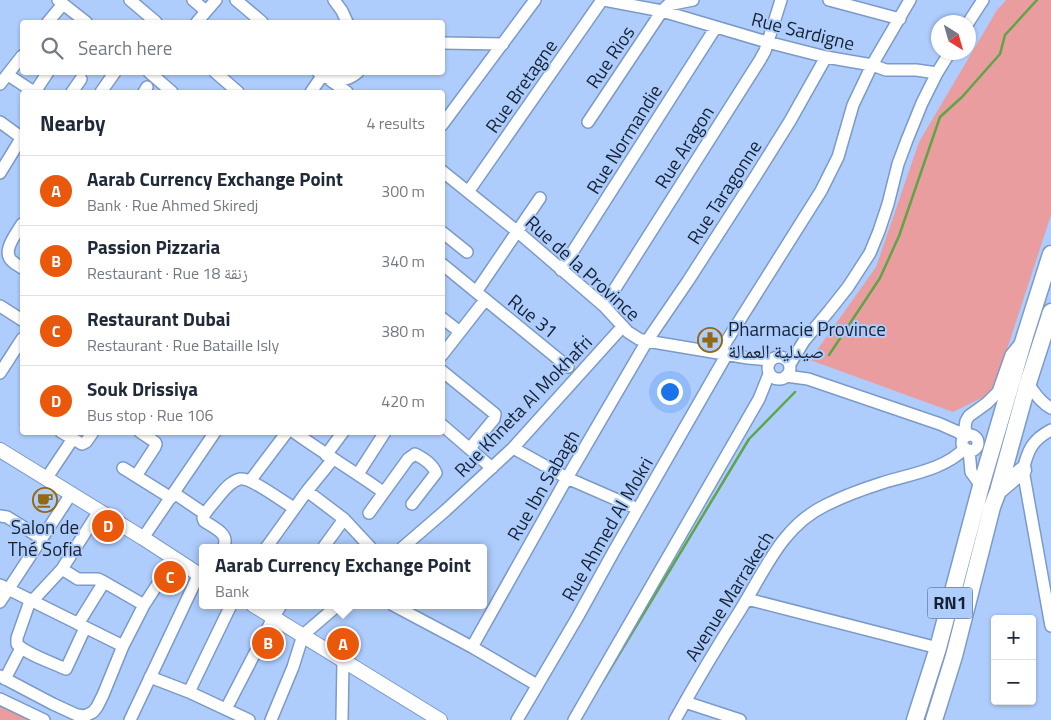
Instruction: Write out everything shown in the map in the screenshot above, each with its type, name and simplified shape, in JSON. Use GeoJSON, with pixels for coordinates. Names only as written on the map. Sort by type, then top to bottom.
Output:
{"type":"FeatureCollection","features":[{"type":"Feature","properties":{"kind":"highway","name":"RN1"},"geometry":{"type":"LineString","coordinates":[[915,720],[938,648],[981,486],[1024,338],[1051,254]]}},
{"type":"Feature","properties":{"kind":"highway","name":"RN1"},"geometry":{"type":"LineString","coordinates":[[934,720],[954,656],[992,507],[1051,312]]}},
{"type":"Feature","properties":{"kind":"highway"},"geometry":{"type":"LineString","coordinates":[[998,491],[1023,470]]}},
{"type":"Feature","properties":{"kind":"main road"},"geometry":{"type":"LineString","coordinates":[[0,450],[199,574]]}},
{"type":"Feature","properties":{"kind":"main road"},"geometry":{"type":"LineString","coordinates":[[259,609],[437,719]]}},
{"type":"Feature","properties":{"kind":"street"},"geometry":{"type":"LineString","coordinates":[[130,0],[154,20]]}},
{"type":"Feature","properties":{"kind":"street"},"geometry":{"type":"LineString","coordinates":[[193,0],[206,11]]}},
{"type":"Feature","properties":{"kind":"street"},"geometry":{"type":"LineString","coordinates":[[199,20],[216,0]]}},
{"type":"Feature","properties":{"kind":"street"},"geometry":{"type":"LineString","coordinates":[[236,0],[260,20]]}},
{"type":"Feature","properties":{"kind":"street"},"geometry":{"type":"LineString","coordinates":[[334,0],[346,20]]}},
{"type":"Feature","properties":{"kind":"street"},"geometry":{"type":"LineString","coordinates":[[445,121],[535,0]]}},
{"type":"Feature","properties":{"kind":"street","name":"Rue Sardigne"},"geometry":{"type":"LineString","coordinates":[[603,0],[662,11],[826,57],[872,65],[886,70],[916,70],[937,73]]}},
{"type":"Feature","properties":{"kind":"street","name":"Rue Bretagne"},"geometry":{"type":"LineString","coordinates":[[468,192],[603,0]]}},
{"type":"Feature","properties":{"kind":"street"},"geometry":{"type":"LineString","coordinates":[[662,11],[668,5],[693,0]]}},
{"type":"Feature","properties":{"kind":"street","name":"Rue Aragon"},"geometry":{"type":"LineString","coordinates":[[604,306],[765,51],[781,0]]}},
{"type":"Feature","properties":{"kind":"street"},"geometry":{"type":"LineString","coordinates":[[829,0],[900,19]]}},
{"type":"Feature","properties":{"kind":"street","name":"Rue Ahmed Al Mokri"},"geometry":{"type":"LineString","coordinates":[[517,720],[577,618],[723,354],[821,191],[838,157],[853,106],[872,65],[910,0]]}},
{"type":"Feature","properties":{"kind":"street"},"geometry":{"type":"LineString","coordinates":[[973,15],[983,0]]}},
{"type":"Feature","properties":{"kind":"street"},"geometry":{"type":"LineString","coordinates":[[49,20],[61,2],[84,20]]}},
{"type":"Feature","properties":{"kind":"street","name":"Rue Rios"},"geometry":{"type":"LineString","coordinates":[[588,122],[662,11]]}},
{"type":"Feature","properties":{"kind":"street","name":"Rue Normandie"},"geometry":{"type":"LineString","coordinates":[[561,270],[716,27]]}},
{"type":"Feature","properties":{"kind":"street"},"geometry":{"type":"LineString","coordinates":[[445,43],[503,44]]}},
{"type":"Feature","properties":{"kind":"street","name":"Rue Taragonne"},"geometry":{"type":"LineString","coordinates":[[646,341],[688,281],[755,177],[790,121],[826,57]]}},
{"type":"Feature","properties":{"kind":"street"},"geometry":{"type":"LineString","coordinates":[[20,59],[4,79],[29,90]]}},
{"type":"Feature","properties":{"kind":"street"},"geometry":{"type":"LineString","coordinates":[[574,720],[759,399],[779,368],[840,298],[870,252],[888,204],[898,164],[920,110],[945,60]]}},
{"type":"Feature","properties":{"kind":"street"},"geometry":{"type":"LineString","coordinates":[[35,90],[46,75]]}},
{"type":"Feature","properties":{"kind":"street"},"geometry":{"type":"LineString","coordinates":[[102,90],[113,75]]}},
{"type":"Feature","properties":{"kind":"street"},"geometry":{"type":"LineString","coordinates":[[154,75],[170,90]]}},
{"type":"Feature","properties":{"kind":"street"},"geometry":{"type":"LineString","coordinates":[[218,75],[236,90]]}},
{"type":"Feature","properties":{"kind":"street"},"geometry":{"type":"LineString","coordinates":[[324,76],[338,81],[346,80],[355,75]]}},
{"type":"Feature","properties":{"kind":"street"},"geometry":{"type":"LineString","coordinates":[[313,90],[324,76]]}},
{"type":"Feature","properties":{"kind":"street"},"geometry":{"type":"LineString","coordinates":[[324,76],[344,90]]}},
{"type":"Feature","properties":{"kind":"street"},"geometry":{"type":"LineString","coordinates":[[73,90],[81,79]]}},
{"type":"Feature","properties":{"kind":"street"},"geometry":{"type":"LineString","coordinates":[[0,122],[20,136]]}},
{"type":"Feature","properties":{"kind":"street"},"geometry":{"type":"LineString","coordinates":[[0,173],[20,140]]}},
{"type":"Feature","properties":{"kind":"street","name":"Rue de la Province"},"geometry":{"type":"LineString","coordinates":[[445,173],[518,232],[604,306],[634,336],[646,341],[748,358],[942,424],[958,432],[967,443]]}},
{"type":"Feature","properties":{"kind":"street"},"geometry":{"type":"LineString","coordinates":[[476,292],[540,198]]}},
{"type":"Feature","properties":{"kind":"street"},"geometry":{"type":"LineString","coordinates":[[20,227],[11,243],[8,253],[10,259],[20,266]]}},
{"type":"Feature","properties":{"kind":"street"},"geometry":{"type":"LineString","coordinates":[[445,234],[467,252]]}},
{"type":"Feature","properties":{"kind":"street"},"geometry":{"type":"LineString","coordinates":[[0,238],[11,243]]}},
{"type":"Feature","properties":{"kind":"street","name":"Rue 31"},"geometry":{"type":"LineString","coordinates":[[445,266],[568,367]]}},
{"type":"Feature","properties":{"kind":"street"},"geometry":{"type":"LineString","coordinates":[[445,350],[485,300]]}},
{"type":"Feature","properties":{"kind":"street"},"geometry":{"type":"LineString","coordinates":[[0,306],[20,319]]}},
{"type":"Feature","properties":{"kind":"street"},"geometry":{"type":"LineString","coordinates":[[445,320],[460,332]]}},
{"type":"Feature","properties":{"kind":"street","name":"Rue Khneta Al Mokhafri"},"geometry":{"type":"LineString","coordinates":[[407,544],[513,448],[622,326]]}},
{"type":"Feature","properties":{"kind":"street"},"geometry":{"type":"LineString","coordinates":[[942,424],[956,422],[987,404],[998,392],[1011,355],[1024,338]]}},
{"type":"Feature","properties":{"kind":"street","name":"Rue Ibn Sabagh"},"geometry":{"type":"LineString","coordinates":[[472,648],[646,341]]}},
{"type":"Feature","properties":{"kind":"street"},"geometry":{"type":"LineString","coordinates":[[0,373],[20,342]]}},
{"type":"Feature","properties":{"kind":"street"},"geometry":{"type":"LineString","coordinates":[[445,373],[495,414],[494,419],[470,448]]}},
{"type":"Feature","properties":{"kind":"street"},"geometry":{"type":"LineString","coordinates":[[1028,383],[1037,397],[1051,408]]}},
{"type":"Feature","properties":{"kind":"street"},"geometry":{"type":"LineString","coordinates":[[969,416],[965,427],[971,472],[981,486]]}},
{"type":"Feature","properties":{"kind":"street"},"geometry":{"type":"LineString","coordinates":[[445,427],[492,468]]}},
{"type":"Feature","properties":{"kind":"street"},"geometry":{"type":"LineString","coordinates":[[1051,430],[1038,438],[1032,445],[1023,470],[1051,626]]}},
{"type":"Feature","properties":{"kind":"street"},"geometry":{"type":"LineString","coordinates":[[65,435],[72,440],[84,444],[91,435]]}},
{"type":"Feature","properties":{"kind":"street"},"geometry":{"type":"LineString","coordinates":[[136,476],[156,444],[144,435]]}},
{"type":"Feature","properties":{"kind":"street"},"geometry":{"type":"LineString","coordinates":[[143,538],[213,435]]}},
{"type":"Feature","properties":{"kind":"street"},"geometry":{"type":"LineString","coordinates":[[250,481],[284,435]]}},
{"type":"Feature","properties":{"kind":"street"},"geometry":{"type":"LineString","coordinates":[[298,435],[383,492]]}},
{"type":"Feature","properties":{"kind":"street"},"geometry":{"type":"LineString","coordinates":[[269,544],[330,457],[341,435]]}},
{"type":"Feature","properties":{"kind":"street"},"geometry":{"type":"LineString","coordinates":[[358,474],[384,435]]}},
{"type":"Feature","properties":{"kind":"street"},"geometry":{"type":"LineString","coordinates":[[46,479],[72,440]]}},
{"type":"Feature","properties":{"kind":"street","name":"Avenue Marrakech"},"geometry":{"type":"LineString","coordinates":[[675,720],[747,599],[763,568],[775,550],[808,514],[847,495],[948,462],[967,443]]}},
{"type":"Feature","properties":{"kind":"street"},"geometry":{"type":"LineString","coordinates":[[513,448],[567,478],[638,509]]}},
{"type":"Feature","properties":{"kind":"street"},"geometry":{"type":"LineString","coordinates":[[369,513],[408,459],[416,455],[432,467],[436,474],[412,504]]}},
{"type":"Feature","properties":{"kind":"street"},"geometry":{"type":"LineString","coordinates":[[123,468],[205,514]]}},
{"type":"Feature","properties":{"kind":"street"},"geometry":{"type":"LineString","coordinates":[[224,544],[226,541],[224,537],[204,521],[203,518],[227,487],[234,481],[240,479],[250,481],[294,508]]}},
{"type":"Feature","properties":{"kind":"street"},"geometry":{"type":"LineString","coordinates":[[307,491],[344,519],[365,544]]}},
{"type":"Feature","properties":{"kind":"street"},"geometry":{"type":"LineString","coordinates":[[0,602],[4,587],[71,494]]}},
{"type":"Feature","properties":{"kind":"street"},"geometry":{"type":"LineString","coordinates":[[99,511],[62,569],[36,598],[30,601],[17,638],[17,644],[21,648],[66,669],[81,626],[104,582]]}},
{"type":"Feature","properties":{"kind":"street"},"geometry":{"type":"LineString","coordinates":[[3,516],[41,538]]}},
{"type":"Feature","properties":{"kind":"street"},"geometry":{"type":"LineString","coordinates":[[326,544],[344,519]]}},
{"type":"Feature","properties":{"kind":"street"},"geometry":{"type":"LineString","coordinates":[[21,648],[2,678],[78,715],[88,715],[97,707],[123,646],[144,605],[174,559]]}},
{"type":"Feature","properties":{"kind":"street"},"geometry":{"type":"LineString","coordinates":[[62,569],[78,579],[98,579],[144,605]]}},
{"type":"Feature","properties":{"kind":"street"},"geometry":{"type":"LineString","coordinates":[[130,720],[199,582]]}},
{"type":"Feature","properties":{"kind":"street"},"geometry":{"type":"LineString","coordinates":[[4,587],[123,646]]}},
{"type":"Feature","properties":{"kind":"street"},"geometry":{"type":"LineString","coordinates":[[747,599],[938,648]]}},
{"type":"Feature","properties":{"kind":"street"},"geometry":{"type":"LineString","coordinates":[[189,692],[229,609]]}},
{"type":"Feature","properties":{"kind":"street"},"geometry":{"type":"LineString","coordinates":[[226,709],[279,609]]}},
{"type":"Feature","properties":{"kind":"street"},"geometry":{"type":"LineString","coordinates":[[271,720],[294,668],[303,635],[333,609]]}},
{"type":"Feature","properties":{"kind":"street"},"geometry":{"type":"LineString","coordinates":[[400,609],[537,685]]}},
{"type":"Feature","properties":{"kind":"street"},"geometry":{"type":"LineString","coordinates":[[342,720],[343,661]]}},
{"type":"Feature","properties":{"kind":"street"},"geometry":{"type":"LineString","coordinates":[[150,677],[189,692],[250,720]]}},
{"type":"Feature","properties":{"kind":"street"},"geometry":{"type":"LineString","coordinates":[[0,699],[44,720]]}},
{"type":"Feature","properties":{"kind":"street"},"geometry":{"type":"LineString","coordinates":[[685,702],[740,720]]}},
{"type":"Feature","properties":{"kind":"shaded area"},"geometry":{"type":"Polygon","coordinates":[[[1006,0],[1051,0],[1051,215],[993,392],[953,412],[810,360],[876,267],[919,142],[967,60],[976,60],[976,46],[997,10],[1006,0]]]}},
{"type":"Feature","properties":{"kind":"shaded area"},"geometry":{"type":"Polygon","coordinates":[[[0,703],[31,720],[0,720],[0,703]]]}},
{"type":"Feature","properties":{"kind":"waterway"},"geometry":{"type":"LineString","coordinates":[[829,355],[880,278],[899,236],[940,117],[962,97],[1000,54],[1005,35],[1037,0]]}},
{"type":"Feature","properties":{"kind":"waterway"},"geometry":{"type":"LineString","coordinates":[[603,681],[749,439],[795,392]]}},
{"type":"Feature","properties":{"kind":"place","name":"Pharmacie Province صيدلية العمالة"},"geometry":{"type":"Point","coordinates":[710,340]}},
{"type":"Feature","properties":{"kind":"place","name":"Salon de Thé Sofia"},"geometry":{"type":"Point","coordinates":[45,500]}},
{"type":"Feature","properties":{"kind":"place","name":"Souk Drissiya"},"geometry":{"type":"Point","coordinates":[108,526]}},
{"type":"Feature","properties":{"kind":"place","name":"Restaurant Dubai"},"geometry":{"type":"Point","coordinates":[170,577]}},
{"type":"Feature","properties":{"kind":"place","name":"Passion Pizzaria"},"geometry":{"type":"Point","coordinates":[268,643]}},
{"type":"Feature","properties":{"kind":"place","name":"Aarab Currency Exchange Point"},"geometry":{"type":"Point","coordinates":[343,644]}}]}
